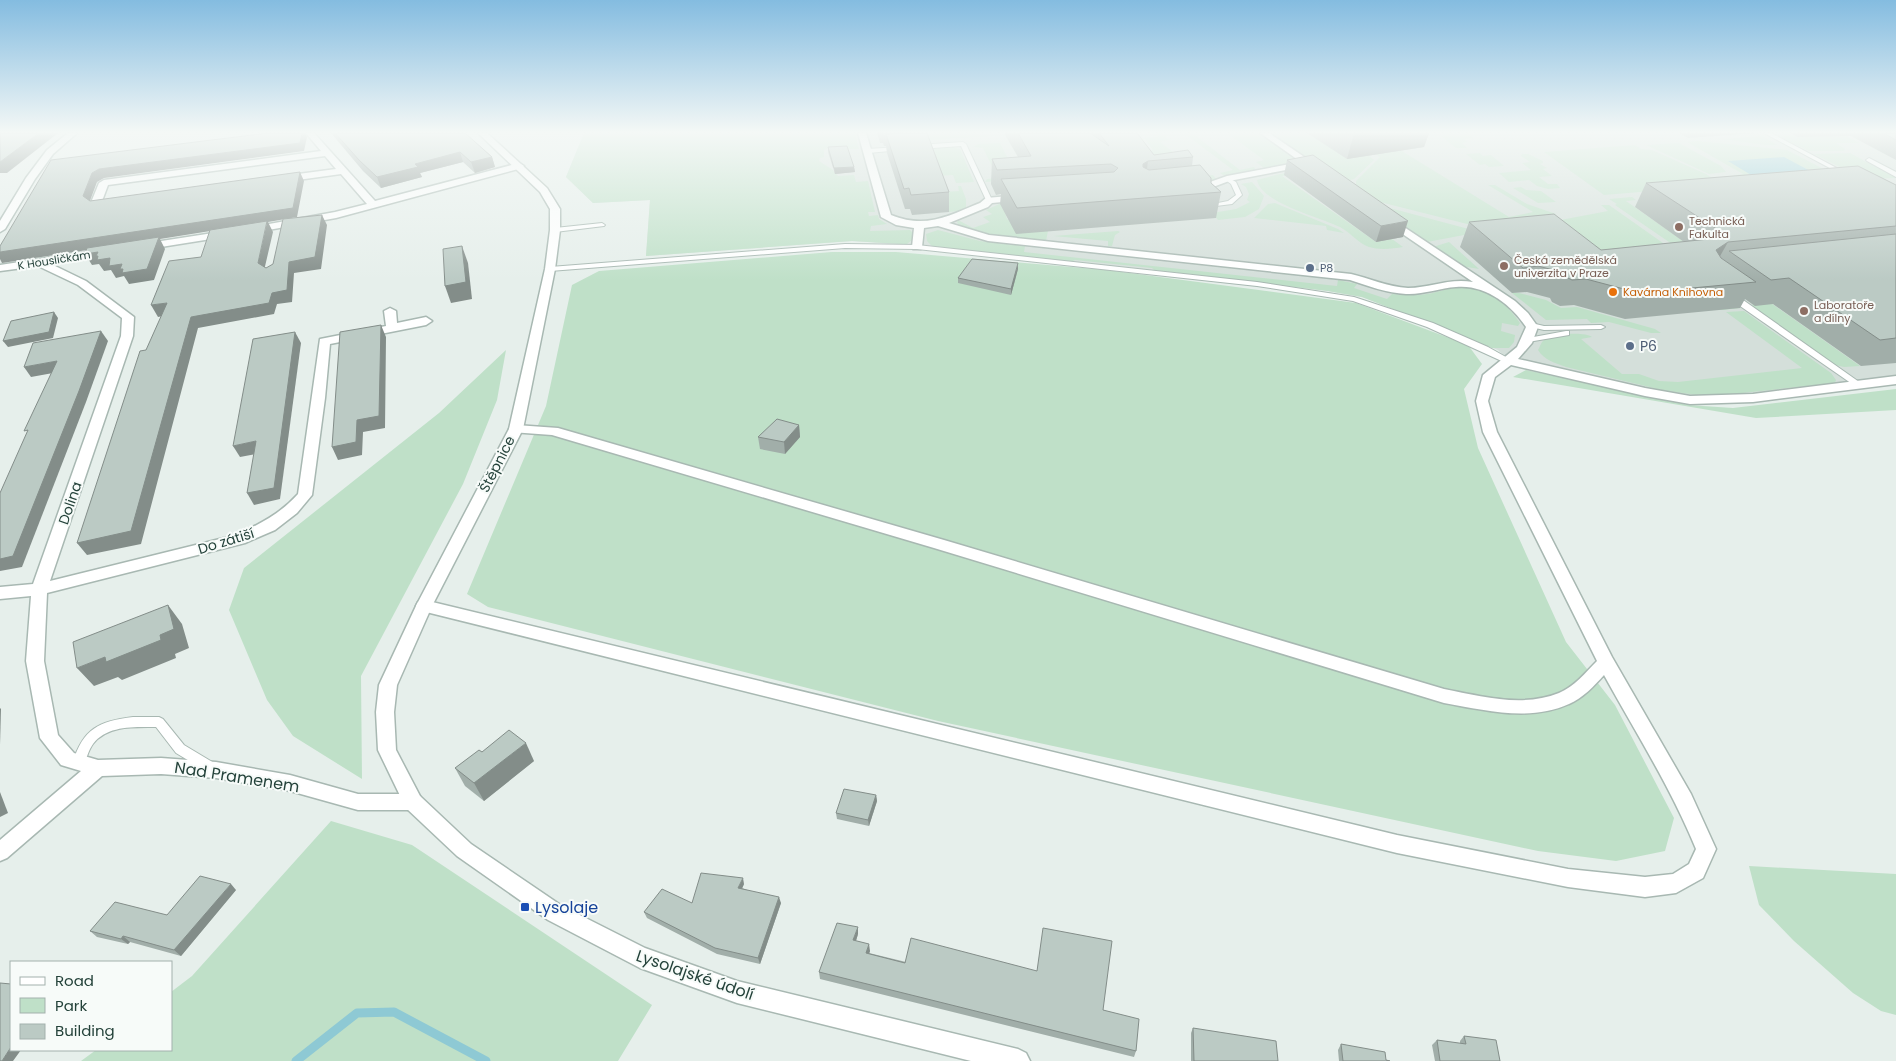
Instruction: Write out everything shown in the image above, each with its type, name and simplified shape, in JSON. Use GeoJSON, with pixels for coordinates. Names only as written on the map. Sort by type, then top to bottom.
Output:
{"type":"FeatureCollection","features":[{"type":"Feature","properties":{"kind":"street"},"geometry":{"type":"LineString","coordinates":[[0,229],[28,183]]}},
{"type":"Feature","properties":{"kind":"street"},"geometry":{"type":"LineString","coordinates":[[108,183],[104,183],[95,205],[123,201]]}},
{"type":"Feature","properties":{"kind":"street"},"geometry":{"type":"LineString","coordinates":[[353,183],[373,205]]}},
{"type":"Feature","properties":{"kind":"street","name":"K Housličkám"},"geometry":{"type":"LineString","coordinates":[[0,268],[239,232],[280,230],[457,183]]}},
{"type":"Feature","properties":{"kind":"street","name":"Štěpnice"},"geometry":{"type":"LineString","coordinates":[[413,802],[387,750],[385,712],[388,685],[424,606],[516,429],[550,269],[555,230],[555,209],[544,190],[536,183]]}},
{"type":"Feature","properties":{"kind":"street"},"geometry":{"type":"LineString","coordinates":[[877,183],[886,217],[901,224],[919,227],[939,223],[984,205],[989,200],[1028,197]]}},
{"type":"Feature","properties":{"kind":"street"},"geometry":{"type":"LineString","coordinates":[[1213,184],[1217,183]]}},
{"type":"Feature","properties":{"kind":"street"},"geometry":{"type":"LineString","coordinates":[[424,606],[1398,844],[1568,878],[1645,887],[1676,884],[1696,871],[1706,848],[1694,817],[1677,784],[1606,662],[1490,432],[1482,401],[1489,375],[1509,361],[1528,340],[1532,327],[1524,315],[1511,303],[1384,216]]}},
{"type":"Feature","properties":{"kind":"street"},"geometry":{"type":"LineString","coordinates":[[939,223],[988,238],[1351,277],[1388,288],[1408,291],[1458,283],[1488,288]]}},
{"type":"Feature","properties":{"kind":"street"},"geometry":{"type":"LineString","coordinates":[[917,247],[919,227]]}},
{"type":"Feature","properties":{"kind":"street","name":"Dolina"},"geometry":{"type":"LineString","coordinates":[[39,262],[82,283],[128,317],[127,336],[40,589],[35,661],[49,738],[68,759],[89,765]]}},
{"type":"Feature","properties":{"kind":"street"},"geometry":{"type":"LineString","coordinates":[[390,311],[392,327]]}},
{"type":"Feature","properties":{"kind":"street","name":"Do zátiší"},"geometry":{"type":"LineString","coordinates":[[0,593],[40,589],[240,539],[270,526],[292,510],[305,495],[319,398],[324,342],[426,321]]}},
{"type":"Feature","properties":{"kind":"street"},"geometry":{"type":"LineString","coordinates":[[1509,361],[1645,392],[1690,400],[1753,398],[1896,380]]}},
{"type":"Feature","properties":{"kind":"street"},"geometry":{"type":"LineString","coordinates":[[516,429],[553,431],[958,549],[1444,696],[1504,707],[1546,703],[1564,699],[1584,685],[1606,662]]}},
{"type":"Feature","properties":{"kind":"street"},"geometry":{"type":"LineString","coordinates":[[0,852],[89,765]]}},
{"type":"Feature","properties":{"kind":"street","name":"Nad Pramenem"},"geometry":{"type":"LineString","coordinates":[[89,765],[160,766],[216,770],[290,783],[358,802],[413,802]]}},
{"type":"Feature","properties":{"kind":"street","name":"Lysolajské údolí"},"geometry":{"type":"LineString","coordinates":[[413,802],[464,850],[555,913],[640,957],[737,992],[1018,1061]]}},
{"type":"Feature","properties":{"kind":"lane"},"geometry":{"type":"LineString","coordinates":[[981,183],[989,200]]}},
{"type":"Feature","properties":{"kind":"lane"},"geometry":{"type":"LineString","coordinates":[[1210,206],[1230,204],[1239,195],[1233,183]]}},
{"type":"Feature","properties":{"kind":"lane"},"geometry":{"type":"LineString","coordinates":[[555,230],[602,225]]}},
{"type":"Feature","properties":{"kind":"lane"},"geometry":{"type":"LineString","coordinates":[[550,269],[845,246],[917,247],[1257,284],[1354,299],[1430,325],[1509,361]]}},
{"type":"Feature","properties":{"kind":"lane"},"geometry":{"type":"LineString","coordinates":[[1726,292],[1858,384]]}},
{"type":"Feature","properties":{"kind":"lane"},"geometry":{"type":"LineString","coordinates":[[1530,324],[1544,328],[1601,327]]}},
{"type":"Feature","properties":{"kind":"lane"},"geometry":{"type":"LineString","coordinates":[[1528,340],[1544,339],[1556,333],[1588,331]]}},
{"type":"Feature","properties":{"kind":"lane"},"geometry":{"type":"LineString","coordinates":[[89,765],[82,751],[89,738],[109,726],[158,722],[180,749],[216,770]]}},
{"type":"Feature","properties":{"kind":"shaded area","name":"Česká zemědělská univerzita v Praze"},"geometry":{"type":"Polygon","coordinates":[[[572,183],[1896,183],[1896,382],[1690,400],[1509,361],[1498,350],[1362,297],[1200,275],[852,241],[646,256],[650,200],[593,203],[572,183]]]}},
{"type":"Feature","properties":{"kind":"green space"},"geometry":{"type":"Polygon","coordinates":[[[572,183],[868,183],[875,212],[868,212],[869,216],[878,215],[879,219],[887,224],[871,226],[870,231],[910,230],[913,233],[912,240],[907,244],[852,241],[646,256],[650,200],[593,203],[572,183]]]}},
{"type":"Feature","properties":{"kind":"green space"},"geometry":{"type":"Polygon","coordinates":[[[1252,183],[1264,196],[1259,209],[1245,217],[1218,220],[1212,213],[1236,209],[1250,202],[1247,200],[1249,194],[1246,187],[1241,184],[1252,183]]]}},
{"type":"Feature","properties":{"kind":"green space"},"geometry":{"type":"Polygon","coordinates":[[[1258,183],[1291,183],[1376,242],[1392,239],[1403,247],[1381,249],[1369,247],[1340,227],[1292,208],[1269,196],[1258,183]]]}},
{"type":"Feature","properties":{"kind":"green space"},"geometry":{"type":"Polygon","coordinates":[[[1356,183],[1453,183],[1509,217],[1533,212],[1488,185],[1495,185],[1527,204],[1556,214],[1554,217],[1491,230],[1372,200],[1356,187],[1356,183]]]}},
{"type":"Feature","properties":{"kind":"green space"},"geometry":{"type":"Polygon","coordinates":[[[1532,183],[1557,184],[1560,188],[1548,189],[1532,183]]]}},
{"type":"Feature","properties":{"kind":"green space"},"geometry":{"type":"Polygon","coordinates":[[[1587,183],[1719,183],[1723,185],[1604,195],[1587,183]]]}},
{"type":"Feature","properties":{"kind":"green space"},"geometry":{"type":"Polygon","coordinates":[[[958,186],[961,186],[966,199],[966,210],[949,212],[943,192],[959,191],[958,186]]]}},
{"type":"Feature","properties":{"kind":"green space"},"geometry":{"type":"Polygon","coordinates":[[[1521,187],[1526,190],[1541,191],[1556,202],[1538,203],[1513,188],[1521,187]]]}},
{"type":"Feature","properties":{"kind":"green space"},"geometry":{"type":"Polygon","coordinates":[[[1632,197],[1636,200],[1626,201],[1696,250],[1707,268],[1609,199],[1632,197]]]}},
{"type":"Feature","properties":{"kind":"green space"},"geometry":{"type":"Polygon","coordinates":[[[1008,200],[1005,213],[1007,219],[1048,231],[1046,241],[985,234],[973,231],[957,223],[958,220],[973,228],[990,222],[983,217],[992,214],[986,210],[1008,200]]]}},
{"type":"Feature","properties":{"kind":"green space"},"geometry":{"type":"Polygon","coordinates":[[[1275,203],[1344,233],[1327,230],[1326,226],[1254,218],[1268,204],[1275,203]]]}},
{"type":"Feature","properties":{"kind":"green space"},"geometry":{"type":"Polygon","coordinates":[[[1371,203],[1480,232],[1427,242],[1371,203]]]}},
{"type":"Feature","properties":{"kind":"green space"},"geometry":{"type":"Polygon","coordinates":[[[1601,205],[1609,205],[1704,272],[1741,308],[1722,310],[1601,265],[1550,222],[1608,211],[1601,205]]]}},
{"type":"Feature","properties":{"kind":"green space"},"geometry":{"type":"Polygon","coordinates":[[[938,230],[980,241],[1025,246],[1024,252],[1337,286],[1338,280],[1357,284],[1354,288],[1387,299],[1392,294],[1419,295],[1458,287],[1471,288],[1488,293],[1503,303],[1520,323],[1518,326],[1502,323],[1501,331],[1515,335],[1514,342],[1509,348],[1492,348],[1362,297],[1328,291],[1154,270],[1152,268],[1075,260],[1071,262],[933,247],[927,241],[926,234],[938,230]]]}},
{"type":"Feature","properties":{"kind":"green space"},"geometry":{"type":"Polygon","coordinates":[[[1120,232],[1115,235],[1112,246],[1108,246],[1108,241],[1053,236],[1120,232]]]}},
{"type":"Feature","properties":{"kind":"green space"},"geometry":{"type":"Polygon","coordinates":[[[1449,242],[1479,269],[1461,266],[1433,247],[1449,242]]]}},
{"type":"Feature","properties":{"kind":"green space"},"geometry":{"type":"Polygon","coordinates":[[[832,252],[896,252],[1107,270],[1356,303],[1468,345],[1482,364],[1464,389],[1478,448],[1566,642],[1615,705],[1674,818],[1665,851],[1616,861],[1538,851],[938,721],[488,607],[467,594],[546,406],[572,285],[599,271],[832,252]]]}},
{"type":"Feature","properties":{"kind":"green space"},"geometry":{"type":"Polygon","coordinates":[[[1727,272],[1860,366],[1844,367],[1835,365],[1751,307],[1753,305],[1727,272]]]}},
{"type":"Feature","properties":{"kind":"green space"},"geometry":{"type":"Polygon","coordinates":[[[1512,293],[1546,300],[1561,308],[1577,307],[1655,329],[1661,333],[1651,333],[1609,322],[1591,323],[1587,319],[1546,320],[1512,293]]]}},
{"type":"Feature","properties":{"kind":"green space"},"geometry":{"type":"Polygon","coordinates":[[[1744,311],[1831,373],[1836,380],[1835,383],[1703,396],[1662,390],[1566,367],[1547,359],[1538,350],[1543,341],[1554,336],[1568,334],[1588,335],[1592,337],[1581,339],[1622,374],[1639,374],[1659,381],[1678,382],[1802,368],[1726,312],[1744,311]]]}},
{"type":"Feature","properties":{"kind":"green space"},"geometry":{"type":"Polygon","coordinates":[[[506,350],[497,400],[463,484],[361,676],[362,779],[293,736],[267,700],[229,610],[244,568],[439,413],[506,350]]]}},
{"type":"Feature","properties":{"kind":"green space"},"geometry":{"type":"Polygon","coordinates":[[[1526,370],[1688,405],[1733,408],[1896,389],[1896,410],[1756,418],[1513,377],[1526,370]]]}},
{"type":"Feature","properties":{"kind":"green space"},"geometry":{"type":"Polygon","coordinates":[[[331,821],[412,845],[652,1005],[618,1061],[81,1061],[95,1051],[172,1051],[172,991],[192,976],[331,821]]]}},
{"type":"Feature","properties":{"kind":"green space"},"geometry":{"type":"Polygon","coordinates":[[[1749,866],[1896,874],[1896,1015],[1881,1011],[1853,993],[1794,941],[1759,905],[1749,866]]]}},
{"type":"Feature","properties":{"kind":"building"},"geometry":{"type":"Polygon","coordinates":[[[38,183],[88,183],[83,196],[90,201],[224,183],[298,183],[293,208],[0,252],[0,246],[38,183]]]}},
{"type":"Feature","properties":{"kind":"building"},"geometry":{"type":"Polygon","coordinates":[[[902,183],[945,183],[949,192],[911,195],[909,188],[904,189],[902,183]]]}},
{"type":"Feature","properties":{"kind":"building"},"geometry":{"type":"Polygon","coordinates":[[[1003,183],[1211,183],[1221,192],[1017,208],[1003,183]]]}},
{"type":"Feature","properties":{"kind":"building"},"geometry":{"type":"Polygon","coordinates":[[[1319,183],[1353,183],[1408,221],[1381,226],[1319,183]]]}},
{"type":"Feature","properties":{"kind":"building"},"geometry":{"type":"Polygon","coordinates":[[[1646,183],[1891,183],[1896,185],[1896,226],[1728,242],[1716,250],[1721,258],[1756,282],[1639,293],[1586,279],[1572,280],[1561,272],[1538,266],[1523,268],[1469,222],[1554,214],[1601,250],[1729,237],[1646,183]]]}},
{"type":"Feature","properties":{"kind":"building"},"geometry":{"type":"Polygon","coordinates":[[[322,215],[315,257],[289,262],[287,290],[272,293],[269,303],[191,317],[131,531],[77,543],[140,351],[146,350],[167,303],[151,305],[169,261],[201,257],[210,230],[267,221],[258,263],[266,268],[273,264],[283,219],[322,215]]]}},
{"type":"Feature","properties":{"kind":"building"},"geometry":{"type":"Polygon","coordinates":[[[1896,234],[1896,338],[1880,340],[1789,278],[1771,280],[1729,251],[1896,234]]]}},
{"type":"Feature","properties":{"kind":"building"},"geometry":{"type":"Polygon","coordinates":[[[159,237],[147,269],[122,273],[123,269],[120,269],[122,264],[109,266],[110,258],[97,260],[98,252],[85,254],[87,248],[159,237]]]}},
{"type":"Feature","properties":{"kind":"building"},"geometry":{"type":"Polygon","coordinates":[[[462,246],[466,282],[445,286],[443,249],[462,246]]]}},
{"type":"Feature","properties":{"kind":"building"},"geometry":{"type":"Polygon","coordinates":[[[972,259],[1018,263],[1011,289],[958,278],[972,259]]]}},
{"type":"Feature","properties":{"kind":"building"},"geometry":{"type":"Polygon","coordinates":[[[54,312],[49,332],[3,341],[11,321],[54,312]]]}},
{"type":"Feature","properties":{"kind":"building"},"geometry":{"type":"Polygon","coordinates":[[[381,325],[379,416],[357,420],[356,442],[332,447],[340,332],[381,325]]]}},
{"type":"Feature","properties":{"kind":"building"},"geometry":{"type":"Polygon","coordinates":[[[101,331],[13,556],[0,559],[0,493],[28,430],[24,431],[57,361],[24,367],[33,343],[101,331]]]}},
{"type":"Feature","properties":{"kind":"building"},"geometry":{"type":"Polygon","coordinates":[[[295,332],[274,488],[247,493],[256,441],[233,446],[253,339],[295,332]]]}},
{"type":"Feature","properties":{"kind":"building"},"geometry":{"type":"Polygon","coordinates":[[[777,419],[799,425],[784,442],[758,437],[777,419]]]}},
{"type":"Feature","properties":{"kind":"building"},"geometry":{"type":"Polygon","coordinates":[[[168,605],[174,629],[160,635],[161,640],[106,662],[105,657],[77,668],[73,642],[168,605]]]}},
{"type":"Feature","properties":{"kind":"building"},"geometry":{"type":"Polygon","coordinates":[[[509,730],[526,743],[474,783],[455,768],[479,750],[482,752],[509,730]]]}},
{"type":"Feature","properties":{"kind":"building"},"geometry":{"type":"Polygon","coordinates":[[[844,789],[876,795],[868,820],[836,813],[844,789]]]}},
{"type":"Feature","properties":{"kind":"building"},"geometry":{"type":"Polygon","coordinates":[[[701,873],[743,878],[738,888],[779,897],[758,958],[715,948],[644,912],[662,889],[692,903],[701,873]]]}},
{"type":"Feature","properties":{"kind":"building"},"geometry":{"type":"Polygon","coordinates":[[[200,876],[231,884],[174,950],[123,936],[121,939],[90,931],[115,902],[167,915],[200,876]]]}},
{"type":"Feature","properties":{"kind":"building"},"geometry":{"type":"Polygon","coordinates":[[[837,923],[858,927],[853,940],[869,944],[866,953],[905,963],[911,938],[1037,971],[1043,928],[1112,941],[1103,1010],[1139,1019],[1136,1051],[819,972],[837,923]]]}},
{"type":"Feature","properties":{"kind":"building"},"geometry":{"type":"Polygon","coordinates":[[[0,983],[10,984],[10,1049],[2,1061],[0,1061],[0,983]]]}},
{"type":"Feature","properties":{"kind":"building"},"geometry":{"type":"Polygon","coordinates":[[[1193,1028],[1276,1041],[1278,1061],[1194,1061],[1193,1028]]]}},
{"type":"Feature","properties":{"kind":"building"},"geometry":{"type":"Polygon","coordinates":[[[1464,1036],[1496,1040],[1500,1061],[1440,1061],[1437,1040],[1466,1044],[1464,1036]]]}},
{"type":"Feature","properties":{"kind":"building"},"geometry":{"type":"Polygon","coordinates":[[[1341,1044],[1385,1052],[1386,1060],[1390,1061],[1343,1061],[1341,1044]]]}},
{"type":"Feature","properties":{"kind":"waterway"},"geometry":{"type":"LineString","coordinates":[[296,1061],[357,1013],[394,1012],[486,1061]]}},
{"type":"Feature","properties":{"kind":"place","name":"Technická Fakulta"},"geometry":{"type":"Point","coordinates":[1679,227]}},
{"type":"Feature","properties":{"kind":"place","name":"Česká zemědělská univerzita v Praze"},"geometry":{"type":"Point","coordinates":[1504,266]}},
{"type":"Feature","properties":{"kind":"place","name":"P8"},"geometry":{"type":"Point","coordinates":[1310,268]}},
{"type":"Feature","properties":{"kind":"place","name":"Kavárna Knihovna"},"geometry":{"type":"Point","coordinates":[1613,292]}},
{"type":"Feature","properties":{"kind":"place","name":"Laboratoře a dílny"},"geometry":{"type":"Point","coordinates":[1804,311]}},
{"type":"Feature","properties":{"kind":"place","name":"P6"},"geometry":{"type":"Point","coordinates":[1630,346]}},
{"type":"Feature","properties":{"kind":"place","name":"Lysolaje"},"geometry":{"type":"Point","coordinates":[525,907]}}]}
